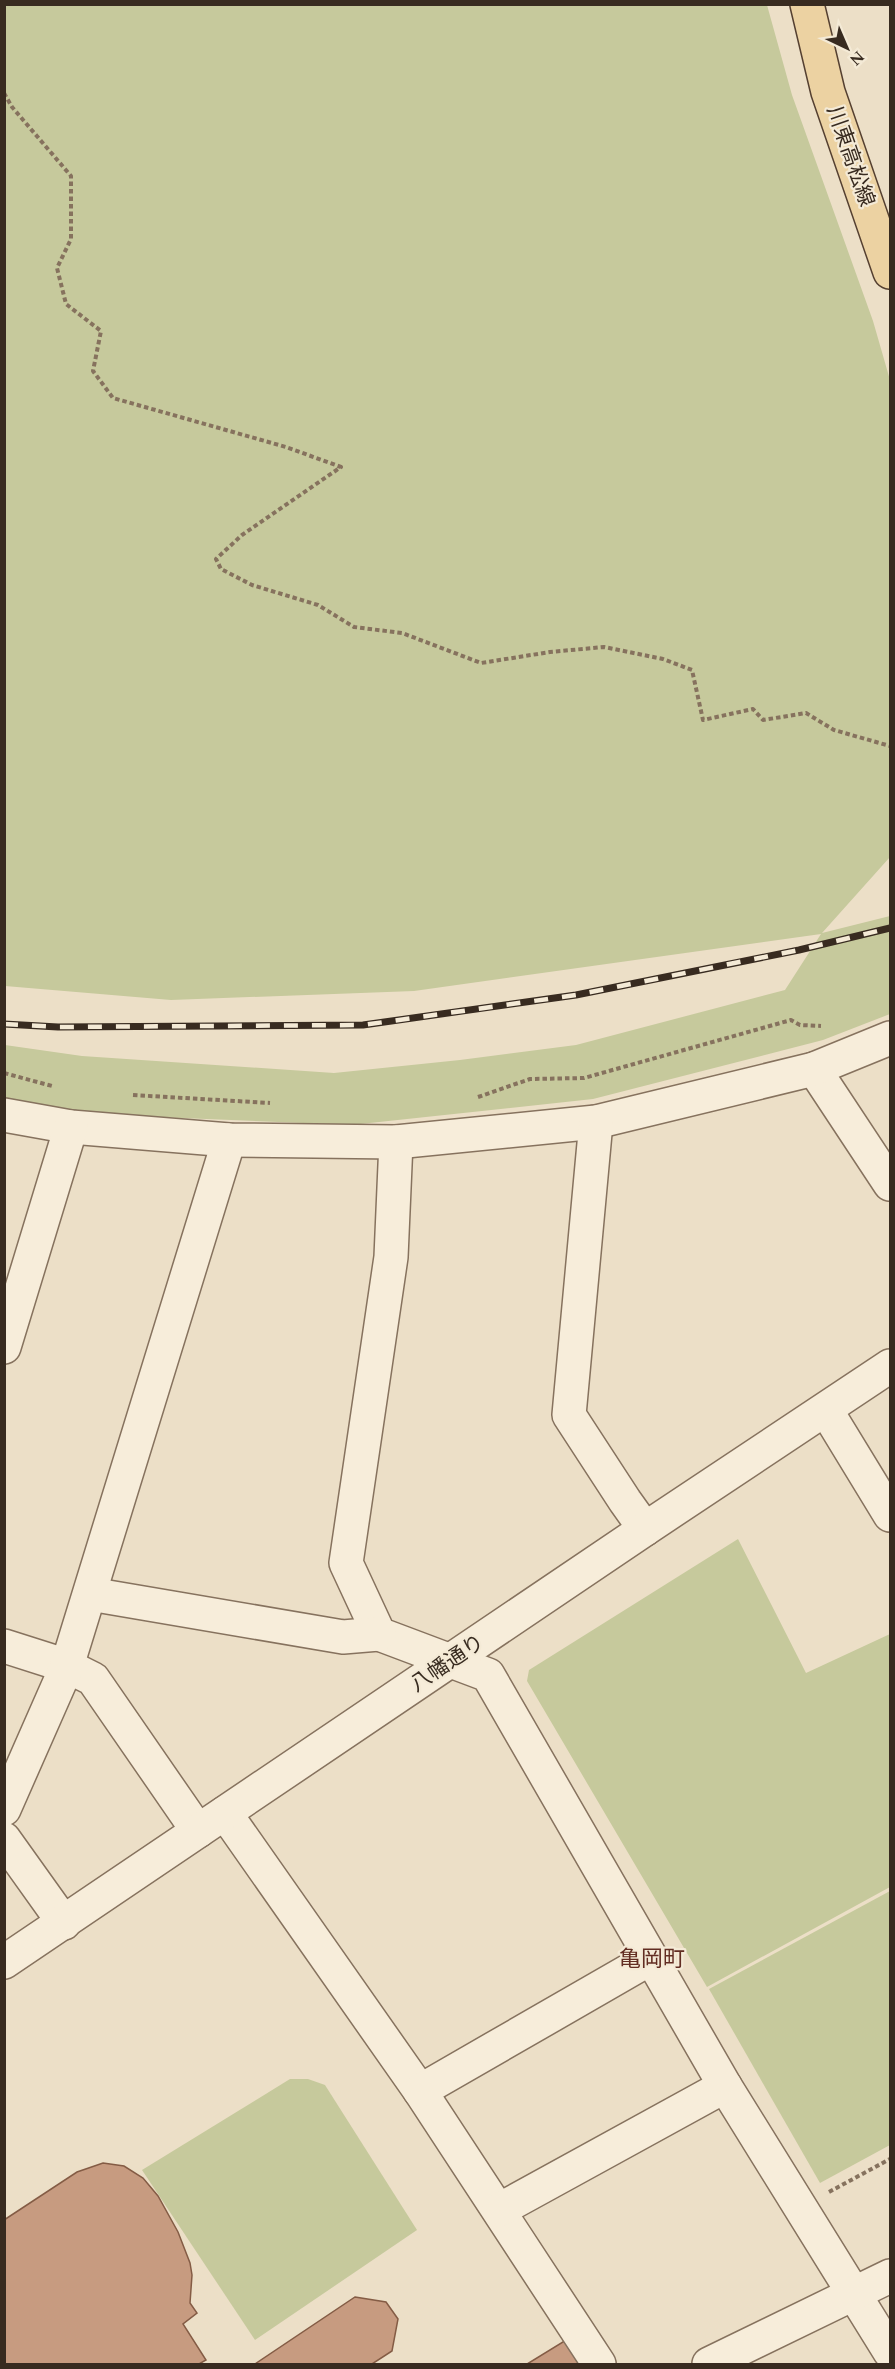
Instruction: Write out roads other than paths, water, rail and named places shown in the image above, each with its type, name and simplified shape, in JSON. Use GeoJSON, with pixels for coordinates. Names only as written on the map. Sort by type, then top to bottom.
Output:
{"type":"FeatureCollection","features":[{"type":"Feature","properties":{"kind":"main road","name":"川東高松線"},"geometry":{"type":"LineString","coordinates":[[807,4],[828,92],[891,272]]}},
{"type":"Feature","properties":{"kind":"street"},"geometry":{"type":"LineString","coordinates":[[4,1115],[71,1127],[229,1140],[396,1142],[596,1122],[814,1069],[891,1038]]}},
{"type":"Feature","properties":{"kind":"street"},"geometry":{"type":"LineString","coordinates":[[814,1069],[891,1184]]}},
{"type":"Feature","properties":{"kind":"street"},"geometry":{"type":"LineString","coordinates":[[596,1122],[569,1414],[645,1529]]}},
{"type":"Feature","properties":{"kind":"street"},"geometry":{"type":"LineString","coordinates":[[4,1347],[71,1127]]}},
{"type":"Feature","properties":{"kind":"street"},"geometry":{"type":"LineString","coordinates":[[4,1809],[67,1666],[229,1140]]}},
{"type":"Feature","properties":{"kind":"street"},"geometry":{"type":"LineString","coordinates":[[379,1634],[346,1563],[391,1257],[396,1142]]}},
{"type":"Feature","properties":{"kind":"street","name":"八幡通り"},"geometry":{"type":"LineString","coordinates":[[4,1962],[645,1529],[891,1366]]}},
{"type":"Feature","properties":{"kind":"street"},"geometry":{"type":"LineString","coordinates":[[826,1410],[891,1515]]}},
{"type":"Feature","properties":{"kind":"street"},"geometry":{"type":"LineString","coordinates":[[90,1594],[344,1637],[379,1634],[448,1662],[488,1675],[725,2086],[891,2352]]}},
{"type":"Feature","properties":{"kind":"street"},"geometry":{"type":"LineString","coordinates":[[4,1646],[67,1666],[93,1679],[198,1831]]}},
{"type":"Feature","properties":{"kind":"street"},"geometry":{"type":"LineString","coordinates":[[225,1814],[420,2091],[599,2364]]}},
{"type":"Feature","properties":{"kind":"street"},"geometry":{"type":"LineString","coordinates":[[4,1839],[64,1923]]}},
{"type":"Feature","properties":{"kind":"street"},"geometry":{"type":"LineString","coordinates":[[420,2091],[651,1958]]}},
{"type":"Feature","properties":{"kind":"street"},"geometry":{"type":"LineString","coordinates":[[499,2210],[725,2086]]}},
{"type":"Feature","properties":{"kind":"street"},"geometry":{"type":"LineString","coordinates":[[709,2364],[891,2276]]}},
{"type":"Feature","properties":{"kind":"railway"},"geometry":{"type":"LineString","coordinates":[[4,1024],[58,1027],[363,1025],[576,995],[799,950],[890,928]]}},
{"type":"Feature","properties":{"kind":"district","name":"亀岡町"},"geometry":{"type":"Point","coordinates":[652,1958]}}]}
